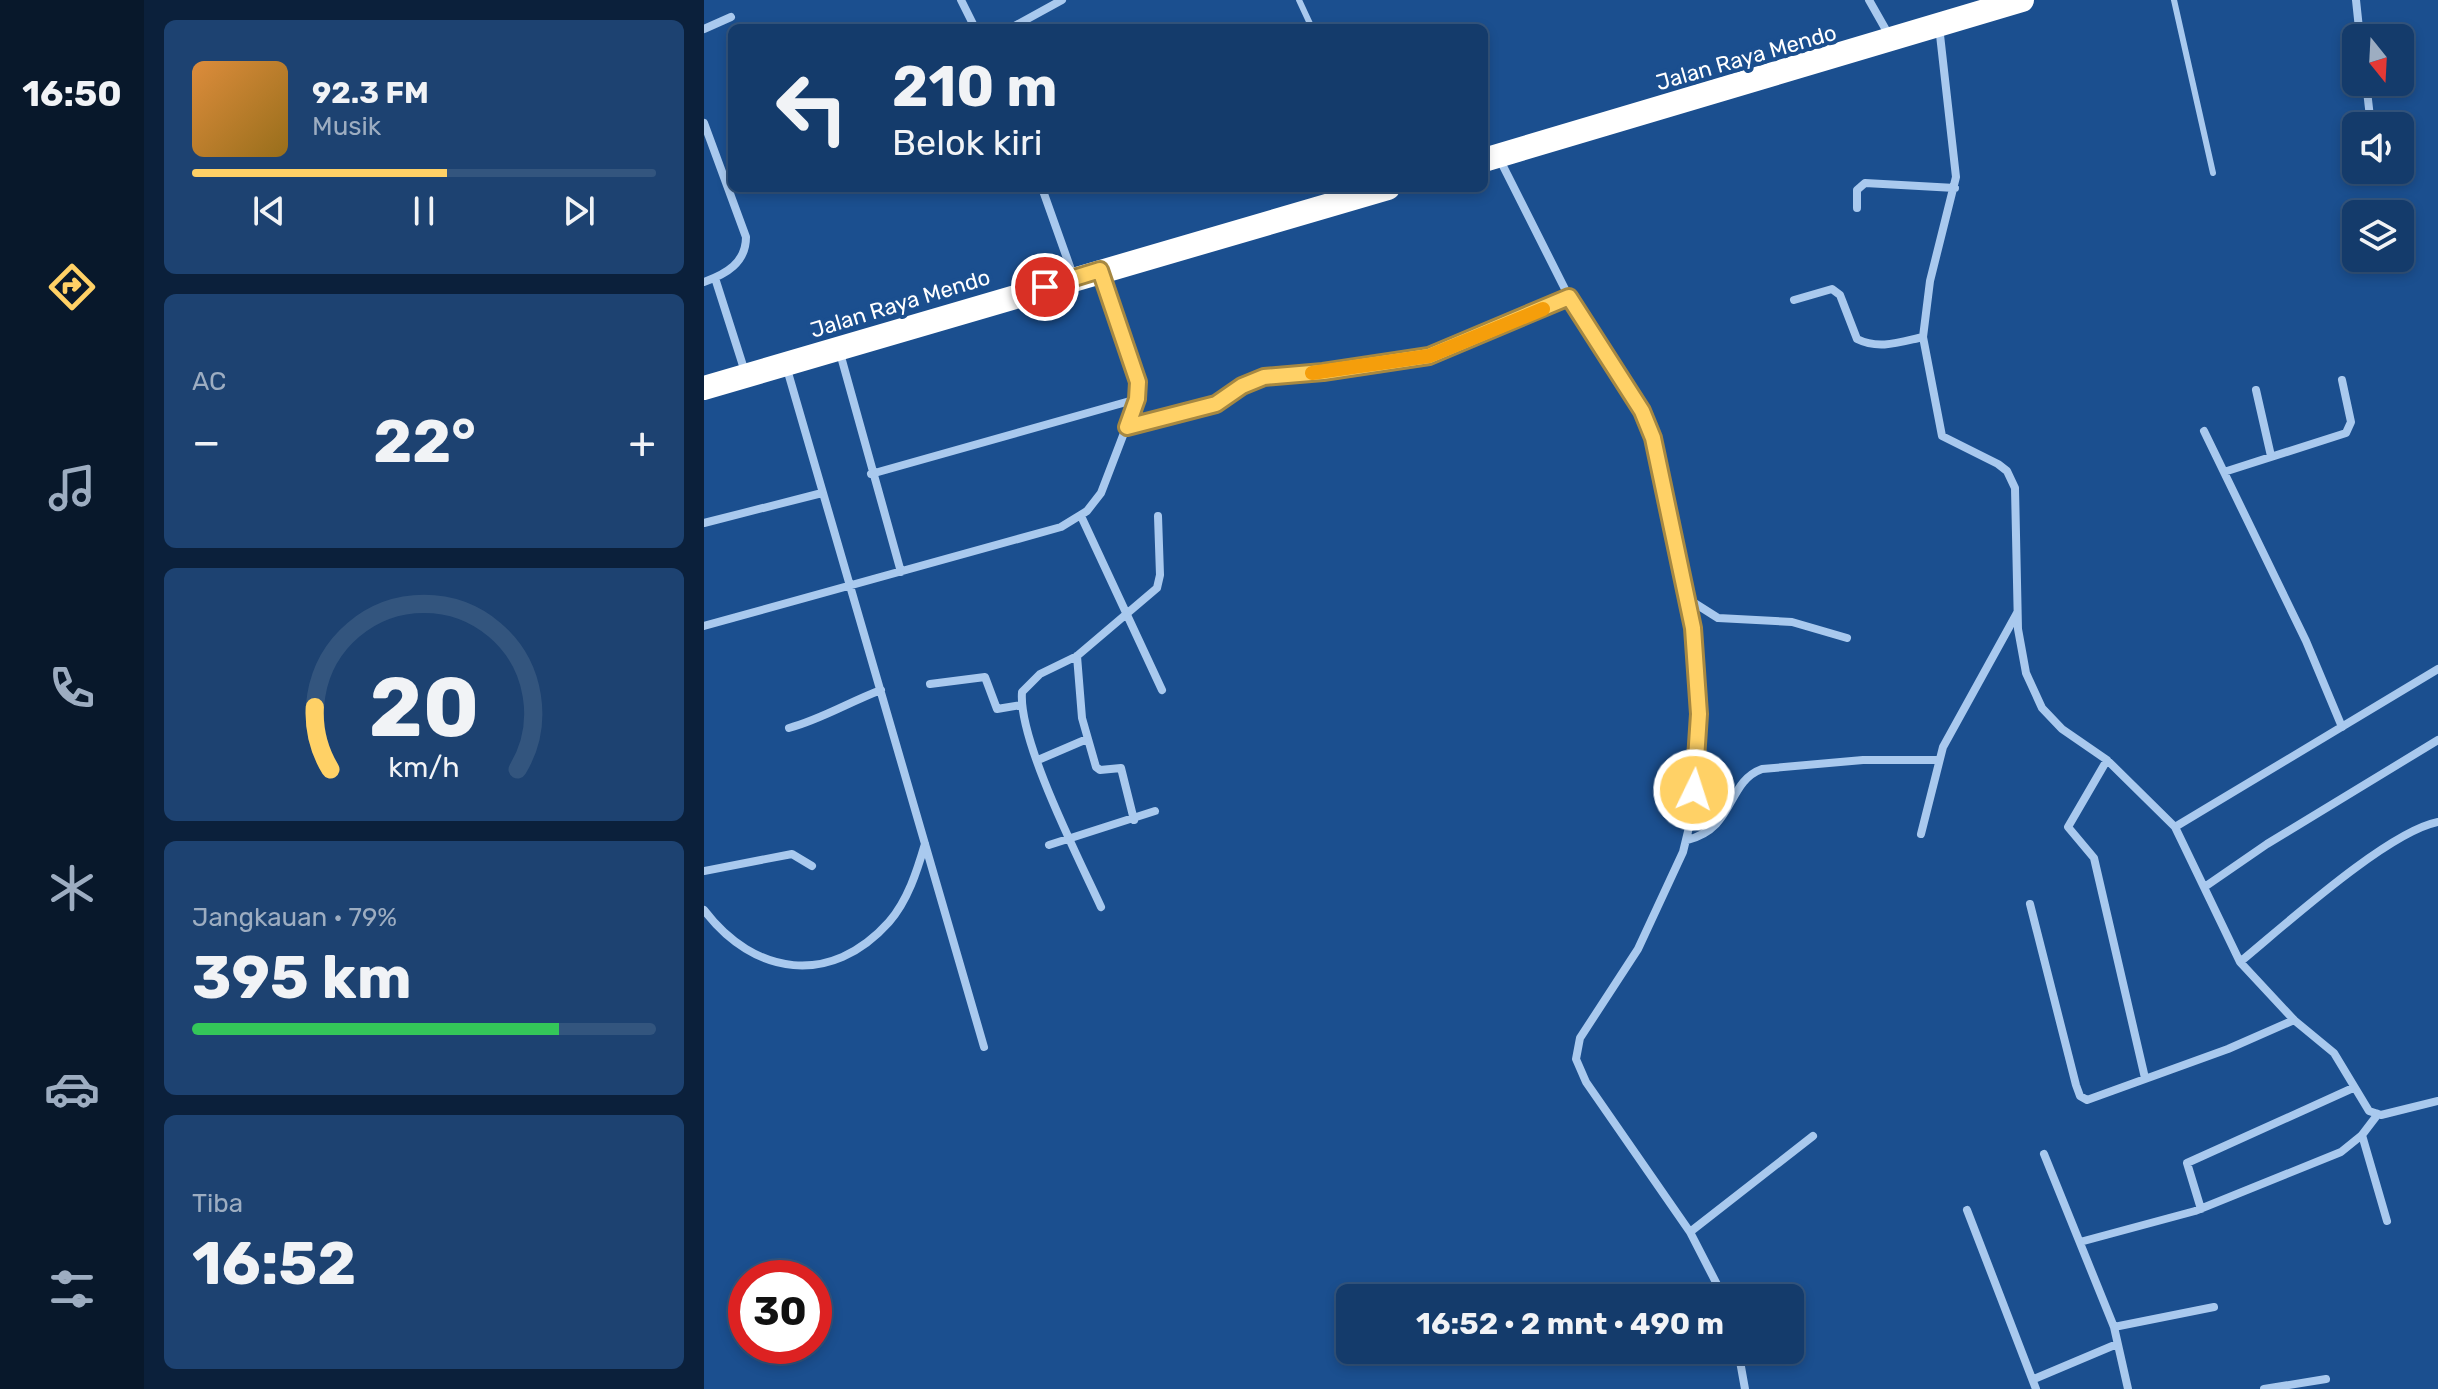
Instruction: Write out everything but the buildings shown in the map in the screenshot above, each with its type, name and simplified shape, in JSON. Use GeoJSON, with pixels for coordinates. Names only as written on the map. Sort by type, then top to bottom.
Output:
{"type":"FeatureCollection","features":[{"type":"Feature","properties":{"kind":"highway","name":"Jalan Raya Mendo"},"geometry":{"type":"LineString","coordinates":[[1491,158],[2022,0]]}},
{"type":"Feature","properties":{"kind":"highway","name":"Jalan Raya Mendo"},"geometry":{"type":"LineString","coordinates":[[704,388],[839,350],[1357,192]]}},
{"type":"Feature","properties":{"kind":"street"},"geometry":{"type":"LineString","coordinates":[[961,0],[973,24]]}},
{"type":"Feature","properties":{"kind":"street"},"geometry":{"type":"LineString","coordinates":[[1018,24],[1062,0]]}},
{"type":"Feature","properties":{"kind":"street"},"geometry":{"type":"LineString","coordinates":[[1869,0],[1892,41]]}},
{"type":"Feature","properties":{"kind":"street"},"geometry":{"type":"LineString","coordinates":[[2356,0],[2359,24]]}},
{"type":"Feature","properties":{"kind":"street"},"geometry":{"type":"LineString","coordinates":[[704,29],[731,17]]}},
{"type":"Feature","properties":{"kind":"street"},"geometry":{"type":"LineString","coordinates":[[1939,25],[1956,155],[1955,188],[1930,281],[1923,337],[1939,431],[1949,442],[1998,464],[2012,479],[2017,500],[2017,613],[2026,673],[2035,697],[2056,724],[2107,760],[2175,827],[2240,962],[2294,1020],[2334,1053],[2369,1111],[2378,1114],[2438,1101]]}},
{"type":"Feature","properties":{"kind":"street"},"geometry":{"type":"LineString","coordinates":[[704,123],[728,188]]}},
{"type":"Feature","properties":{"kind":"street"},"geometry":{"type":"LineString","coordinates":[[1491,158],[1653,438],[1687,599],[1699,714],[1687,840],[1638,949],[1587,1026],[1576,1049],[1586,1082],[1690,1232],[1717,1284]]}},
{"type":"Feature","properties":{"kind":"street"},"geometry":{"type":"LineString","coordinates":[[1857,208],[1857,190],[1865,183],[1955,188]]}},
{"type":"Feature","properties":{"kind":"street"},"geometry":{"type":"LineString","coordinates":[[704,282],[738,261],[746,249],[746,237],[729,192]]}},
{"type":"Feature","properties":{"kind":"street"},"geometry":{"type":"LineString","coordinates":[[1043,192],[1074,279]]}},
{"type":"Feature","properties":{"kind":"street"},"geometry":{"type":"LineString","coordinates":[[704,626],[1061,527],[1081,516],[1101,493],[1137,399],[1135,370],[1100,270]]}},
{"type":"Feature","properties":{"kind":"street"},"geometry":{"type":"LineString","coordinates":[[715,278],[747,376]]}},
{"type":"Feature","properties":{"kind":"street"},"geometry":{"type":"LineString","coordinates":[[1794,300],[1832,289],[1840,295],[1857,339],[1867,344],[1879,346],[1923,337]]}},
{"type":"Feature","properties":{"kind":"street"},"geometry":{"type":"LineString","coordinates":[[1127,427],[1216,404],[1242,386],[1264,377],[1323,372],[1429,356],[1569,297]]}},
{"type":"Feature","properties":{"kind":"street"},"geometry":{"type":"LineString","coordinates":[[839,350],[871,474],[901,572]]}},
{"type":"Feature","properties":{"kind":"street"},"geometry":{"type":"LineString","coordinates":[[786,364],[984,1047]]}},
{"type":"Feature","properties":{"kind":"street"},"geometry":{"type":"LineString","coordinates":[[2224,472],[2346,433],[2351,422],[2342,380]]}},
{"type":"Feature","properties":{"kind":"street"},"geometry":{"type":"LineString","coordinates":[[2256,390],[2271,456]]}},
{"type":"Feature","properties":{"kind":"street"},"geometry":{"type":"LineString","coordinates":[[871,474],[1137,399]]}},
{"type":"Feature","properties":{"kind":"street"},"geometry":{"type":"LineString","coordinates":[[2204,431],[2306,641],[2342,727]]}},
{"type":"Feature","properties":{"kind":"street"},"geometry":{"type":"LineString","coordinates":[[704,523],[822,493]]}},
{"type":"Feature","properties":{"kind":"street"},"geometry":{"type":"LineString","coordinates":[[1081,516],[1162,690]]}},
{"type":"Feature","properties":{"kind":"street"},"geometry":{"type":"LineString","coordinates":[[1101,907],[1069,839],[1038,760],[1021,705],[1028,682],[1077,656],[1157,588],[1160,575],[1158,516]]}},
{"type":"Feature","properties":{"kind":"street"},"geometry":{"type":"LineString","coordinates":[[1687,599],[1718,618],[1792,622],[1847,638]]}},
{"type":"Feature","properties":{"kind":"street"},"geometry":{"type":"LineString","coordinates":[[1921,834],[1938,760],[2017,613]]}},
{"type":"Feature","properties":{"kind":"street"},"geometry":{"type":"LineString","coordinates":[[1077,656],[1079,700],[1087,739],[1098,770],[1121,768],[1134,820]]}},
{"type":"Feature","properties":{"kind":"street"},"geometry":{"type":"LineString","coordinates":[[2175,827],[2438,669]]}},
{"type":"Feature","properties":{"kind":"street"},"geometry":{"type":"LineString","coordinates":[[930,684],[985,677],[997,709],[1021,705]]}},
{"type":"Feature","properties":{"kind":"street"},"geometry":{"type":"LineString","coordinates":[[789,728],[829,716],[844,704],[881,690]]}},
{"type":"Feature","properties":{"kind":"street"},"geometry":{"type":"LineString","coordinates":[[1038,760],[1087,739]]}},
{"type":"Feature","properties":{"kind":"street"},"geometry":{"type":"LineString","coordinates":[[2206,886],[2267,844],[2438,740]]}},
{"type":"Feature","properties":{"kind":"street"},"geometry":{"type":"LineString","coordinates":[[1687,840],[1707,836],[1718,826],[1749,777],[1762,769],[1863,760],[1938,760]]}},
{"type":"Feature","properties":{"kind":"street"},"geometry":{"type":"LineString","coordinates":[[2107,760],[2068,827],[2094,858],[2145,1078]]}},
{"type":"Feature","properties":{"kind":"street"},"geometry":{"type":"LineString","coordinates":[[1049,845],[1155,811]]}},
{"type":"Feature","properties":{"kind":"street"},"geometry":{"type":"LineString","coordinates":[[2240,962],[2349,873],[2415,831],[2438,822]]}},
{"type":"Feature","properties":{"kind":"street"},"geometry":{"type":"LineString","coordinates":[[704,910],[722,931],[756,955],[796,968],[824,965],[859,947],[888,924],[909,891],[925,843]]}},
{"type":"Feature","properties":{"kind":"street"},"geometry":{"type":"LineString","coordinates":[[704,871],[792,854],[812,866]]}},
{"type":"Feature","properties":{"kind":"street"},"geometry":{"type":"LineString","coordinates":[[2030,904],[2080,1096],[2087,1100],[2098,1099],[2294,1020]]}},
{"type":"Feature","properties":{"kind":"street"},"geometry":{"type":"LineString","coordinates":[[2201,1209],[2187,1163],[2353,1088]]}},
{"type":"Feature","properties":{"kind":"street"},"geometry":{"type":"LineString","coordinates":[[2080,1242],[2201,1209],[2341,1152],[2362,1135],[2378,1114]]}},
{"type":"Feature","properties":{"kind":"street"},"geometry":{"type":"LineString","coordinates":[[2362,1135],[2387,1221]]}},
{"type":"Feature","properties":{"kind":"street"},"geometry":{"type":"LineString","coordinates":[[1690,1232],[1813,1136]]}},
{"type":"Feature","properties":{"kind":"street"},"geometry":{"type":"LineString","coordinates":[[2044,1154],[2114,1327],[2128,1389]]}},
{"type":"Feature","properties":{"kind":"street"},"geometry":{"type":"LineString","coordinates":[[1967,1210],[2035,1384],[2117,1344]]}},
{"type":"Feature","properties":{"kind":"street"},"geometry":{"type":"LineString","coordinates":[[2114,1327],[2214,1307]]}},
{"type":"Feature","properties":{"kind":"street"},"geometry":{"type":"LineString","coordinates":[[1741,1364],[1745,1389]]}},
{"type":"Feature","properties":{"kind":"street"},"geometry":{"type":"LineString","coordinates":[[2264,1389],[2326,1379]]}},
{"type":"Feature","properties":{"kind":"lane"},"geometry":{"type":"LineString","coordinates":[[1299,0],[1310,24]]}},
{"type":"Feature","properties":{"kind":"lane"},"geometry":{"type":"LineString","coordinates":[[2174,0],[2213,173]]}},
{"type":"Feature","properties":{"kind":"slow traffic"},"geometry":{"type":"LineString","coordinates":[[1312,373],[1429,356],[1543,309]]}},
{"type":"Feature","properties":{"kind":"route"},"geometry":{"type":"LineString","coordinates":[[1045,287],[1100,270],[1138,382],[1137,399],[1127,427],[1216,404],[1252,380],[1264,377],[1323,372],[1429,356],[1569,297],[1642,411],[1653,438],[1693,628],[1699,714],[1694,790]]}}]}
